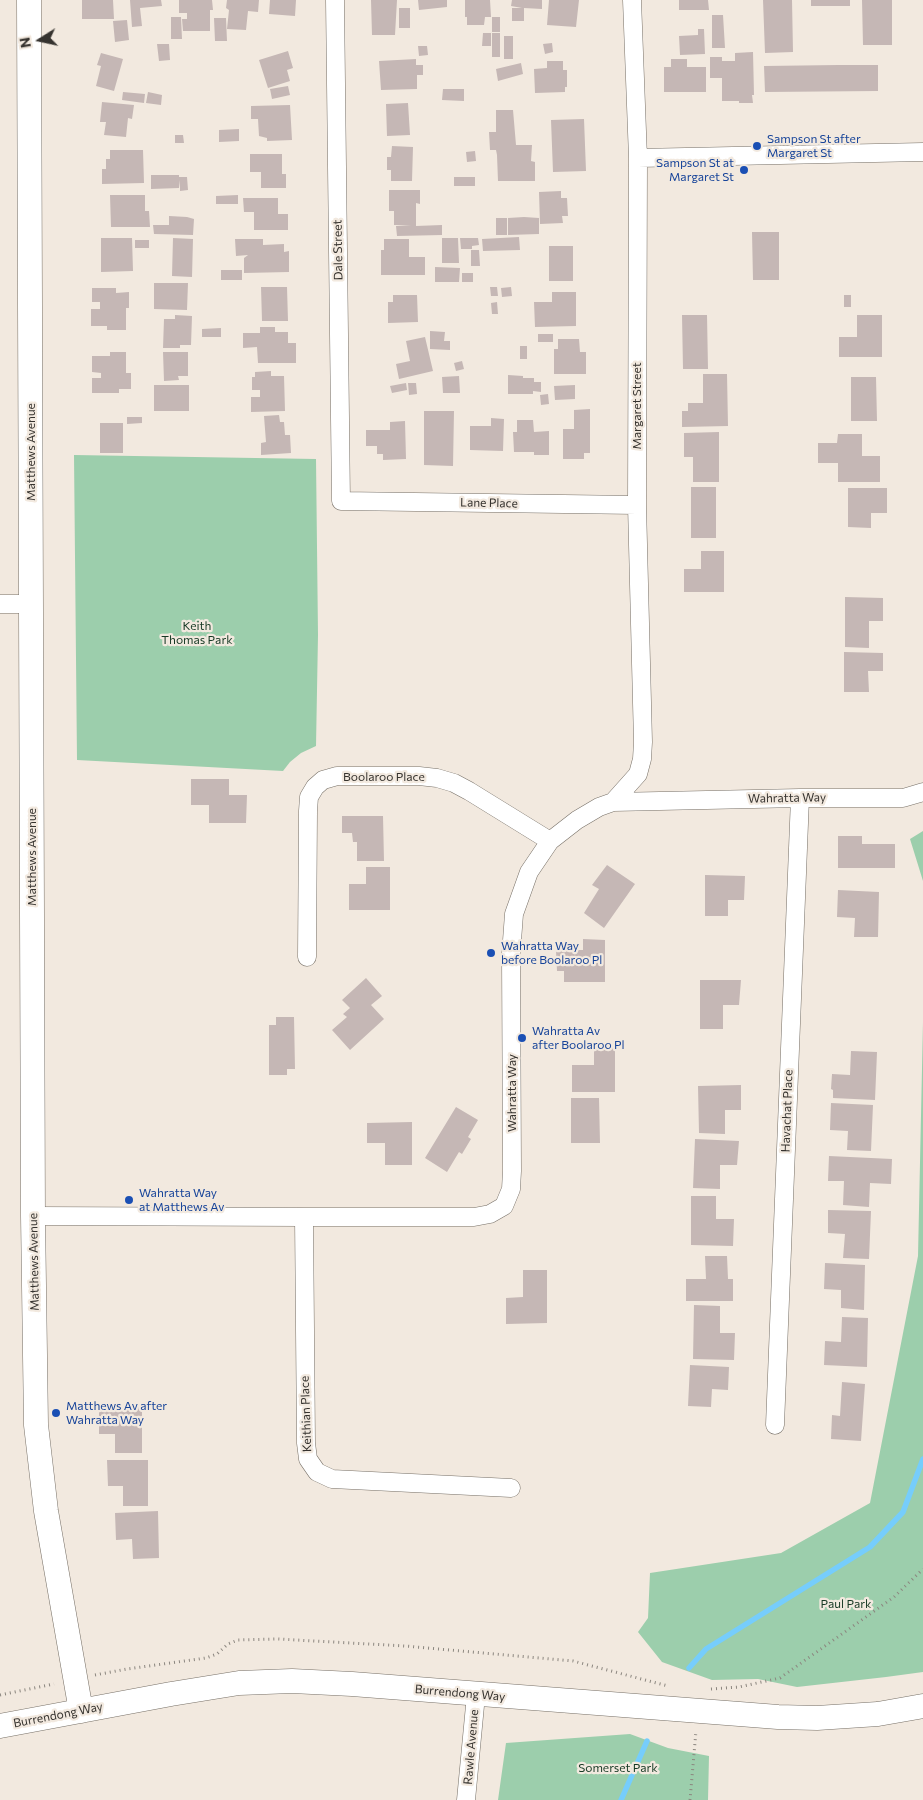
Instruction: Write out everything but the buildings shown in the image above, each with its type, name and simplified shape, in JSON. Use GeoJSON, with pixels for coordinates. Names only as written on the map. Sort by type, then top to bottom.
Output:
{"type":"FeatureCollection","features":[{"type":"Feature","properties":{"kind":"street","name":"Matthews Avenue"},"geometry":{"type":"LineString","coordinates":[[29,0],[33,1216],[36,1425],[40,1467],[81,1711]]}},
{"type":"Feature","properties":{"kind":"street","name":"Dale Street"},"geometry":{"type":"LineString","coordinates":[[335,0],[341,501]]}},
{"type":"Feature","properties":{"kind":"street","name":"Margaret Street"},"geometry":{"type":"LineString","coordinates":[[613,802],[638,774],[642,760],[643,742],[636,504],[638,158],[632,0]]}},
{"type":"Feature","properties":{"kind":"street"},"geometry":{"type":"LineString","coordinates":[[638,158],[923,152]]}},
{"type":"Feature","properties":{"kind":"street","name":"Lane Place"},"geometry":{"type":"LineString","coordinates":[[341,501],[636,504]]}},
{"type":"Feature","properties":{"kind":"street"},"geometry":{"type":"LineString","coordinates":[[0,604],[32,604]]}},
{"type":"Feature","properties":{"kind":"street","name":"Boolaroo Place"},"geometry":{"type":"LineString","coordinates":[[307,957],[309,797],[322,780],[337,776],[419,776],[437,778],[454,783],[469,791],[550,841]]}},
{"type":"Feature","properties":{"kind":"street","name":"Wahratta Way"},"geometry":{"type":"LineString","coordinates":[[33,1216],[304,1217],[474,1216],[490,1214],[504,1206],[511,1189],[511,954],[514,914],[529,872],[550,841],[577,820],[599,807],[613,802],[903,798],[923,792]]}},
{"type":"Feature","properties":{"kind":"street","name":"Havachat Place"},"geometry":{"type":"LineString","coordinates":[[774,1425],[800,798]]}},
{"type":"Feature","properties":{"kind":"street","name":"Keithian Place"},"geometry":{"type":"LineString","coordinates":[[304,1217],[306,1443],[308,1459],[317,1472],[332,1479],[511,1488]]}},
{"type":"Feature","properties":{"kind":"street","name":"Burrendong Way"},"geometry":{"type":"LineString","coordinates":[[0,1726],[239,1683],[317,1683],[778,1717],[817,1718],[878,1714],[923,1706]]}},
{"type":"Feature","properties":{"kind":"street","name":"Rawle Avenue"},"geometry":{"type":"LineString","coordinates":[[466,1800],[476,1695]]}},
{"type":"Feature","properties":{"kind":"path"},"geometry":{"type":"LineString","coordinates":[[704,1689],[739,1687],[780,1678],[894,1597],[923,1570]]}},
{"type":"Feature","properties":{"kind":"path"},"geometry":{"type":"LineString","coordinates":[[107,1673],[206,1658],[217,1654],[228,1644],[238,1640],[278,1639],[405,1646],[573,1661],[671,1686]]}},
{"type":"Feature","properties":{"kind":"path"},"geometry":{"type":"LineString","coordinates":[[0,1695],[44,1686]]}},
{"type":"Feature","properties":{"kind":"path"},"geometry":{"type":"LineString","coordinates":[[690,1800],[696,1733]]}},
{"type":"Feature","properties":{"kind":"green space","name":"Keith Thomas Park"},"geometry":{"type":"Polygon","coordinates":[[[74,455],[316,459],[318,635],[316,746],[301,753],[283,771],[77,760],[74,455]]]}},
{"type":"Feature","properties":{"kind":"green space"},"geometry":{"type":"Polygon","coordinates":[[[923,831],[923,881],[910,839],[923,831]]]}},
{"type":"Feature","properties":{"kind":"green space","name":"Paul Park"},"geometry":{"type":"Polygon","coordinates":[[[923,1022],[923,1672],[797,1687],[758,1679],[712,1680],[662,1662],[638,1632],[648,1618],[650,1573],[781,1553],[870,1503],[918,1256],[923,1022]]]}},
{"type":"Feature","properties":{"kind":"green space","name":"Somerset Park"},"geometry":{"type":"Polygon","coordinates":[[[630,1734],[668,1748],[709,1756],[708,1800],[498,1800],[506,1743],[630,1734]]]}},
{"type":"Feature","properties":{"kind":"waterway"},"geometry":{"type":"LineString","coordinates":[[689,1668],[706,1649],[870,1547],[903,1512],[923,1459]]}},
{"type":"Feature","properties":{"kind":"waterway"},"geometry":{"type":"LineString","coordinates":[[621,1800],[647,1741]]}},
{"type":"Feature","properties":{"kind":"place","name":"Sampson St after Margaret St"},"geometry":{"type":"Point","coordinates":[757,146]}},
{"type":"Feature","properties":{"kind":"place","name":"Sampson St at Margaret St"},"geometry":{"type":"Point","coordinates":[744,170]}},
{"type":"Feature","properties":{"kind":"place","name":"Wahratta Way before Boolaroo Pl"},"geometry":{"type":"Point","coordinates":[491,953]}},
{"type":"Feature","properties":{"kind":"place","name":"Wahratta Av after Boolaroo Pl"},"geometry":{"type":"Point","coordinates":[522,1038]}},
{"type":"Feature","properties":{"kind":"place","name":"Wahratta Way at Matthews Av"},"geometry":{"type":"Point","coordinates":[129,1200]}},
{"type":"Feature","properties":{"kind":"place","name":"Matthews Av after Wahratta Way"},"geometry":{"type":"Point","coordinates":[56,1413]}}]}
